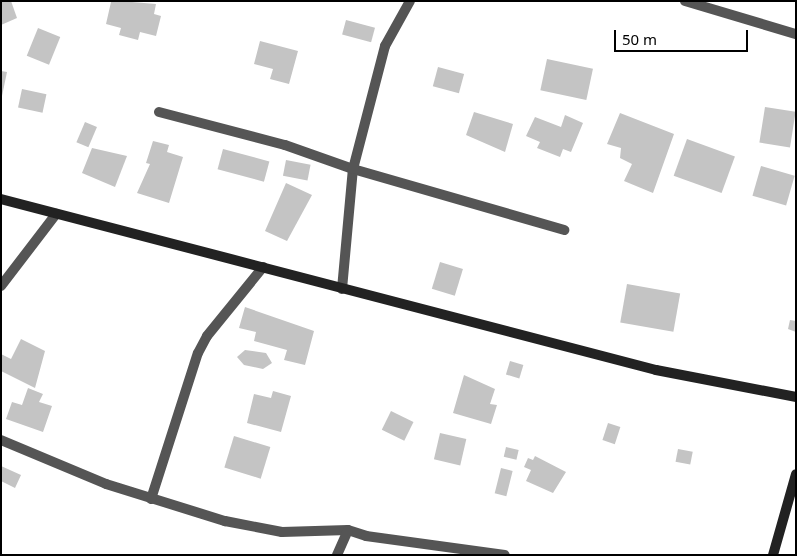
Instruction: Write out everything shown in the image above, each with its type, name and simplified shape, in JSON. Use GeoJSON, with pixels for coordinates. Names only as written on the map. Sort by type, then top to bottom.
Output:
{"type":"FeatureCollection","features":[{"type":"Feature","properties":{"kind":"street"},"geometry":{"type":"LineString","coordinates":[[342,289],[353,169],[386,46],[410,1]]}},
{"type":"Feature","properties":{"kind":"street"},"geometry":{"type":"LineString","coordinates":[[685,1],[796,34]]}},
{"type":"Feature","properties":{"kind":"street"},"geometry":{"type":"LineString","coordinates":[[159,112],[285,145],[353,169],[564,230]]}},
{"type":"Feature","properties":{"kind":"street"},"geometry":{"type":"LineString","coordinates":[[1,199],[656,370],[796,397]]}},
{"type":"Feature","properties":{"kind":"street"},"geometry":{"type":"LineString","coordinates":[[1,286],[56,214]]}},
{"type":"Feature","properties":{"kind":"street"},"geometry":{"type":"LineString","coordinates":[[151,499],[198,353],[207,336],[263,268]]}},
{"type":"Feature","properties":{"kind":"street"},"geometry":{"type":"LineString","coordinates":[[1,440],[151,499],[225,521],[282,532],[348,530],[366,536],[505,555]]}},
{"type":"Feature","properties":{"kind":"street"},"geometry":{"type":"LineString","coordinates":[[773,555],[796,474]]}},
{"type":"Feature","properties":{"kind":"street"},"geometry":{"type":"LineString","coordinates":[[337,555],[348,530]]}},
{"type":"Feature","properties":{"kind":"building"},"geometry":{"type":"Polygon","coordinates":[[[1,1],[11,1],[17,18],[1,25],[1,1]]]}},
{"type":"Feature","properties":{"kind":"building"},"geometry":{"type":"Polygon","coordinates":[[[111,2],[156,4],[154,14],[161,16],[156,36],[140,32],[138,40],[119,35],[121,28],[106,24],[111,2]]]}},
{"type":"Feature","properties":{"kind":"building"},"geometry":{"type":"Polygon","coordinates":[[[346,20],[375,28],[371,42],[342,34],[346,20]]]}},
{"type":"Feature","properties":{"kind":"building"},"geometry":{"type":"Polygon","coordinates":[[[38,28],[60,37],[49,65],[27,56],[38,28]]]}},
{"type":"Feature","properties":{"kind":"building"},"geometry":{"type":"Polygon","coordinates":[[[260,41],[298,51],[289,84],[270,79],[273,69],[254,64],[260,41]]]}},
{"type":"Feature","properties":{"kind":"building"},"geometry":{"type":"Polygon","coordinates":[[[547,59],[593,69],[586,100],[540,90],[547,59]]]}},
{"type":"Feature","properties":{"kind":"building"},"geometry":{"type":"Polygon","coordinates":[[[438,67],[464,74],[459,93],[433,86],[438,67]]]}},
{"type":"Feature","properties":{"kind":"building"},"geometry":{"type":"Polygon","coordinates":[[[1,71],[7,72],[2,96],[1,96],[1,71]]]}},
{"type":"Feature","properties":{"kind":"building"},"geometry":{"type":"Polygon","coordinates":[[[22,89],[46,94],[43,113],[18,108],[22,89]]]}},
{"type":"Feature","properties":{"kind":"building"},"geometry":{"type":"Polygon","coordinates":[[[765,107],[796,112],[790,147],[759,143],[765,107]]]}},
{"type":"Feature","properties":{"kind":"building"},"geometry":{"type":"Polygon","coordinates":[[[474,112],[513,124],[505,152],[466,135],[474,112]]]}},
{"type":"Feature","properties":{"kind":"building"},"geometry":{"type":"Polygon","coordinates":[[[620,113],[674,134],[653,193],[624,181],[632,164],[620,158],[621,148],[607,144],[620,113]]]}},
{"type":"Feature","properties":{"kind":"building"},"geometry":{"type":"Polygon","coordinates":[[[565,115],[583,123],[571,152],[563,149],[560,157],[537,148],[540,142],[526,136],[535,117],[561,127],[565,115]]]}},
{"type":"Feature","properties":{"kind":"building"},"geometry":{"type":"Polygon","coordinates":[[[85,122],[97,127],[88,147],[76,142],[85,122]]]}},
{"type":"Feature","properties":{"kind":"building"},"geometry":{"type":"Polygon","coordinates":[[[687,139],[735,156],[722,193],[674,176],[687,139]]]}},
{"type":"Feature","properties":{"kind":"building"},"geometry":{"type":"Polygon","coordinates":[[[153,141],[169,145],[167,152],[183,157],[169,203],[137,193],[150,164],[146,163],[153,141]]]}},
{"type":"Feature","properties":{"kind":"building"},"geometry":{"type":"Polygon","coordinates":[[[92,148],[127,156],[115,187],[82,173],[92,148]]]}},
{"type":"Feature","properties":{"kind":"building"},"geometry":{"type":"Polygon","coordinates":[[[223,149],[269,161],[264,182],[218,169],[223,149]]]}},
{"type":"Feature","properties":{"kind":"building"},"geometry":{"type":"Polygon","coordinates":[[[286,160],[311,165],[307,180],[283,176],[286,160]]]}},
{"type":"Feature","properties":{"kind":"building"},"geometry":{"type":"Polygon","coordinates":[[[761,166],[795,176],[786,205],[752,196],[761,166]]]}},
{"type":"Feature","properties":{"kind":"building"},"geometry":{"type":"Polygon","coordinates":[[[286,183],[312,195],[287,241],[265,231],[286,183]]]}},
{"type":"Feature","properties":{"kind":"building"},"geometry":{"type":"Polygon","coordinates":[[[440,262],[463,269],[455,296],[432,289],[440,262]]]}},
{"type":"Feature","properties":{"kind":"building"},"geometry":{"type":"Polygon","coordinates":[[[627,284],[680,293],[673,332],[620,322],[627,284]]]}},
{"type":"Feature","properties":{"kind":"building"},"geometry":{"type":"Polygon","coordinates":[[[245,307],[314,331],[305,365],[284,360],[287,350],[254,341],[256,332],[239,328],[245,307]]]}},
{"type":"Feature","properties":{"kind":"building"},"geometry":{"type":"Polygon","coordinates":[[[790,320],[796,321],[796,332],[788,329],[790,320]]]}},
{"type":"Feature","properties":{"kind":"building"},"geometry":{"type":"Polygon","coordinates":[[[21,339],[45,351],[35,388],[1,371],[1,354],[11,359],[21,339]]]}},
{"type":"Feature","properties":{"kind":"building"},"geometry":{"type":"Polygon","coordinates":[[[245,350],[266,353],[272,363],[263,369],[244,365],[237,357],[245,350]]]}},
{"type":"Feature","properties":{"kind":"building"},"geometry":{"type":"Polygon","coordinates":[[[510,361],[523,365],[519,378],[506,374],[510,361]]]}},
{"type":"Feature","properties":{"kind":"building"},"geometry":{"type":"Polygon","coordinates":[[[464,375],[495,389],[490,404],[497,405],[491,424],[453,413],[464,375]]]}},
{"type":"Feature","properties":{"kind":"building"},"geometry":{"type":"Polygon","coordinates":[[[28,388],[43,394],[39,402],[52,406],[43,432],[6,419],[12,402],[22,405],[28,388]]]}},
{"type":"Feature","properties":{"kind":"building"},"geometry":{"type":"Polygon","coordinates":[[[273,391],[291,396],[281,432],[247,423],[254,394],[271,398],[273,391]]]}},
{"type":"Feature","properties":{"kind":"building"},"geometry":{"type":"Polygon","coordinates":[[[391,411],[413,422],[404,441],[382,430],[391,411]]]}},
{"type":"Feature","properties":{"kind":"building"},"geometry":{"type":"Polygon","coordinates":[[[608,423],[620,427],[615,444],[602,440],[608,423]]]}},
{"type":"Feature","properties":{"kind":"building"},"geometry":{"type":"Polygon","coordinates":[[[440,433],[466,439],[460,465],[434,459],[440,433]]]}},
{"type":"Feature","properties":{"kind":"building"},"geometry":{"type":"Polygon","coordinates":[[[234,436],[270,447],[261,479],[224,468],[234,436]]]}},
{"type":"Feature","properties":{"kind":"building"},"geometry":{"type":"Polygon","coordinates":[[[506,447],[519,450],[516,460],[504,457],[506,447]]]}},
{"type":"Feature","properties":{"kind":"building"},"geometry":{"type":"Polygon","coordinates":[[[678,449],[693,452],[690,465],[676,462],[678,449]]]}},
{"type":"Feature","properties":{"kind":"building"},"geometry":{"type":"Polygon","coordinates":[[[535,456],[566,472],[553,493],[526,481],[531,470],[524,467],[528,458],[533,460],[535,456]]]}},
{"type":"Feature","properties":{"kind":"building"},"geometry":{"type":"Polygon","coordinates":[[[1,466],[21,475],[15,488],[1,481],[1,466]]]}},
{"type":"Feature","properties":{"kind":"building"},"geometry":{"type":"Polygon","coordinates":[[[501,468],[513,471],[506,496],[495,493],[501,468]]]}}]}
